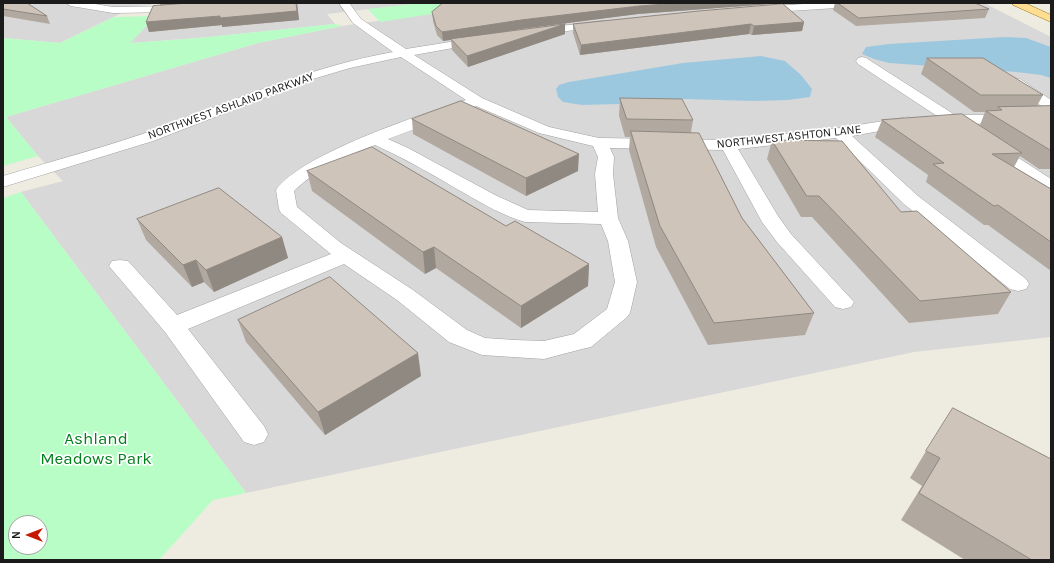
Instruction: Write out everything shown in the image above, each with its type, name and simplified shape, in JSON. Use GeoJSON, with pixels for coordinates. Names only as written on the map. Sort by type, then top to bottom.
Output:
{"type":"FeatureCollection","features":[{"type":"Feature","properties":{"kind":"main road"},"geometry":{"type":"LineString","coordinates":[[1016,3],[1051,19]]}},
{"type":"Feature","properties":{"kind":"street"},"geometry":{"type":"LineString","coordinates":[[71,3],[113,10],[192,8]]}},
{"type":"Feature","properties":{"kind":"street","name":"NORTHWEST ASHTON LANE"},"geometry":{"type":"LineString","coordinates":[[344,3],[357,21],[404,54],[478,101],[544,130],[599,143],[728,145],[840,133],[891,124],[924,121],[950,119],[1051,118]]}},
{"type":"Feature","properties":{"kind":"street"},"geometry":{"type":"LineString","coordinates":[[741,11],[868,3]]}},
{"type":"Feature","properties":{"kind":"street"},"geometry":{"type":"LineString","coordinates":[[524,34],[616,23]]}},
{"type":"Feature","properties":{"kind":"street","name":"NORTHWEST ASHLAND PARKWAY"},"geometry":{"type":"LineString","coordinates":[[3,182],[157,134],[298,79],[351,64],[495,38]]}},
{"type":"Feature","properties":{"kind":"street"},"geometry":{"type":"LineString","coordinates":[[862,62],[927,102],[1051,187]]}},
{"type":"Feature","properties":{"kind":"street"},"geometry":{"type":"LineString","coordinates":[[1010,79],[1051,106]]}},
{"type":"Feature","properties":{"kind":"street"},"geometry":{"type":"LineString","coordinates":[[478,101],[436,114],[316,165],[296,178],[285,190],[288,209],[311,229],[405,295],[458,336],[482,346],[544,350],[582,341],[618,313],[626,282],[618,241],[608,218],[604,174],[606,157],[599,143]]}},
{"type":"Feature","properties":{"kind":"street"},"geometry":{"type":"LineString","coordinates":[[840,133],[911,200],[1018,284]]}},
{"type":"Feature","properties":{"kind":"street"},"geometry":{"type":"LineString","coordinates":[[375,139],[402,151],[488,199],[526,216],[608,218]]}},
{"type":"Feature","properties":{"kind":"street"},"geometry":{"type":"LineString","coordinates":[[728,145],[769,218],[784,238],[843,302]]}},
{"type":"Feature","properties":{"kind":"street"},"geometry":{"type":"LineString","coordinates":[[173,326],[347,255]]}},
{"type":"Feature","properties":{"kind":"street"},"geometry":{"type":"LineString","coordinates":[[120,266],[173,326],[254,434]]}},
{"type":"Feature","properties":{"kind":"shaded area"},"geometry":{"type":"Polygon","coordinates":[[[3,3],[154,3],[151,5],[136,6],[60,43],[3,38],[3,3]]]}},
{"type":"Feature","properties":{"kind":"shaded area"},"geometry":{"type":"Polygon","coordinates":[[[202,3],[422,3],[327,14],[335,24],[199,38],[130,43],[156,16],[202,3]]]}},
{"type":"Feature","properties":{"kind":"shaded area"},"geometry":{"type":"Polygon","coordinates":[[[503,3],[984,3],[1051,37],[1051,337],[914,352],[246,493],[21,192],[63,181],[38,156],[6,117],[258,43],[342,26],[503,3]]]}},
{"type":"Feature","properties":{"kind":"green space"},"geometry":{"type":"Polygon","coordinates":[[[422,3],[503,3],[380,22],[368,9],[422,3]]]}},
{"type":"Feature","properties":{"kind":"green space"},"geometry":{"type":"Polygon","coordinates":[[[156,16],[130,43],[199,38],[335,24],[342,26],[258,43],[6,117],[38,156],[3,166],[3,38],[60,43],[114,17],[156,16]]]}},
{"type":"Feature","properties":{"kind":"green space","name":"Ashland Meadows Park"},"geometry":{"type":"Polygon","coordinates":[[[21,192],[246,493],[213,500],[159,560],[3,560],[3,198],[21,192]]]}},
{"type":"Feature","properties":{"kind":"water"},"geometry":{"type":"Polygon","coordinates":[[[1005,37],[1026,38],[1051,47],[1051,78],[1041,75],[1016,72],[889,63],[862,54],[866,47],[889,44],[1005,37]]]}},
{"type":"Feature","properties":{"kind":"water"},"geometry":{"type":"Polygon","coordinates":[[[761,56],[785,61],[801,75],[812,89],[810,97],[788,100],[753,101],[685,99],[620,104],[582,105],[563,102],[558,97],[556,89],[559,85],[569,82],[683,63],[761,56]]]}},
{"type":"Feature","properties":{"kind":"building"},"geometry":{"type":"Polygon","coordinates":[[[3,3],[27,3],[47,16],[3,9],[3,3]]]}},
{"type":"Feature","properties":{"kind":"building"},"geometry":{"type":"Polygon","coordinates":[[[189,3],[296,3],[297,11],[220,18],[220,16],[146,22],[153,6],[189,3]]]}},
{"type":"Feature","properties":{"kind":"building"},"geometry":{"type":"Polygon","coordinates":[[[443,3],[679,3],[639,6],[521,20],[442,32],[436,26],[432,12],[443,3]]]}},
{"type":"Feature","properties":{"kind":"building"},"geometry":{"type":"Polygon","coordinates":[[[838,3],[975,3],[989,9],[859,18],[838,3]]]}},
{"type":"Feature","properties":{"kind":"building"},"geometry":{"type":"Polygon","coordinates":[[[783,4],[804,22],[754,26],[751,24],[581,45],[573,24],[699,11],[783,4]]]}},
{"type":"Feature","properties":{"kind":"building"},"geometry":{"type":"Polygon","coordinates":[[[565,24],[467,56],[451,39],[565,24]]]}},
{"type":"Feature","properties":{"kind":"building"},"geometry":{"type":"Polygon","coordinates":[[[927,58],[983,58],[1043,95],[981,95],[927,58]]]}},
{"type":"Feature","properties":{"kind":"building"},"geometry":{"type":"Polygon","coordinates":[[[620,98],[682,99],[693,120],[627,119],[620,98]]]}},
{"type":"Feature","properties":{"kind":"building"},"geometry":{"type":"Polygon","coordinates":[[[461,101],[579,154],[526,178],[412,119],[461,101]]]}},
{"type":"Feature","properties":{"kind":"building"},"geometry":{"type":"Polygon","coordinates":[[[1051,106],[1051,150],[986,111],[1002,110],[998,107],[1051,106]]]}},
{"type":"Feature","properties":{"kind":"building"},"geometry":{"type":"Polygon","coordinates":[[[962,114],[1022,153],[992,154],[1051,189],[1051,242],[998,205],[994,206],[933,164],[944,163],[882,120],[962,114]]]}},
{"type":"Feature","properties":{"kind":"building"},"geometry":{"type":"Polygon","coordinates":[[[631,131],[699,133],[742,218],[814,313],[714,323],[660,226],[631,131]]]}},
{"type":"Feature","properties":{"kind":"building"},"geometry":{"type":"Polygon","coordinates":[[[772,140],[842,141],[901,212],[917,211],[1011,292],[920,301],[819,196],[807,196],[772,140]]]}},
{"type":"Feature","properties":{"kind":"building"},"geometry":{"type":"Polygon","coordinates":[[[372,147],[506,226],[515,221],[589,264],[521,306],[434,247],[423,252],[307,171],[372,147]]]}},
{"type":"Feature","properties":{"kind":"building"},"geometry":{"type":"Polygon","coordinates":[[[219,188],[282,237],[206,270],[196,260],[183,265],[137,219],[219,188]]]}},
{"type":"Feature","properties":{"kind":"building"},"geometry":{"type":"Polygon","coordinates":[[[330,277],[418,353],[318,412],[238,320],[330,277]]]}},
{"type":"Feature","properties":{"kind":"building"},"geometry":{"type":"Polygon","coordinates":[[[953,408],[1051,459],[1051,560],[1032,560],[919,493],[940,458],[926,451],[953,408]]]}}]}
